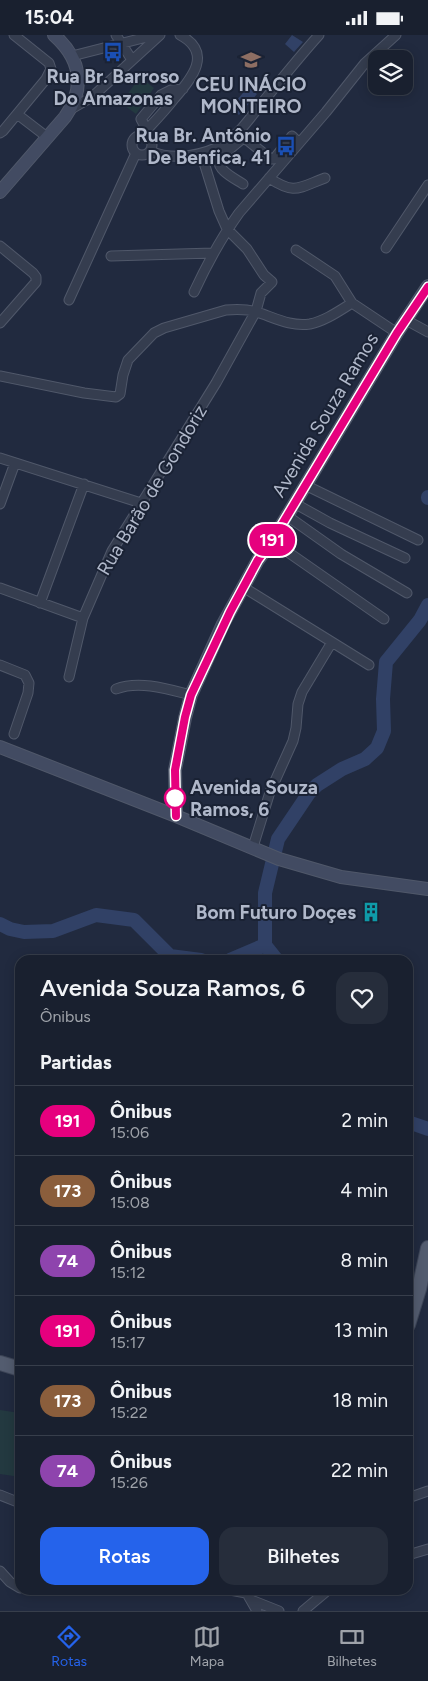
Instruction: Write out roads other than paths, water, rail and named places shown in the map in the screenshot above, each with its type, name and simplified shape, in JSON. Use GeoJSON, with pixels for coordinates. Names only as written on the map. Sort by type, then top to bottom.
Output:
{"type":"FeatureCollection","features":[{"type":"Feature","properties":{"kind":"main road"},"geometry":{"type":"LineString","coordinates":[[413,1309],[428,1248]]}},
{"type":"Feature","properties":{"kind":"main road"},"geometry":{"type":"LineString","coordinates":[[0,1363],[15,1368]]}},
{"type":"Feature","properties":{"kind":"street"},"geometry":{"type":"LineString","coordinates":[[2,132],[50,72],[51,66],[14,35]]}},
{"type":"Feature","properties":{"kind":"street"},"geometry":{"type":"LineString","coordinates":[[0,192],[71,109],[78,87],[78,76],[72,56],[54,35]]}},
{"type":"Feature","properties":{"kind":"street"},"geometry":{"type":"LineString","coordinates":[[116,35],[132,60]]}},
{"type":"Feature","properties":{"kind":"street"},"geometry":{"type":"LineString","coordinates":[[72,56],[155,35]]}},
{"type":"Feature","properties":{"kind":"street"},"geometry":{"type":"LineString","coordinates":[[71,109],[92,97],[160,35]]}},
{"type":"Feature","properties":{"kind":"street"},"geometry":{"type":"LineString","coordinates":[[145,133],[133,141],[132,147],[136,153],[144,155],[150,151],[152,145],[145,133],[141,119],[161,95],[171,90],[182,89],[196,70],[198,57],[196,49],[192,43],[180,35]]}},
{"type":"Feature","properties":{"kind":"street"},"geometry":{"type":"LineString","coordinates":[[150,151],[166,156],[201,153],[218,146],[233,136],[319,35]]}},
{"type":"Feature","properties":{"kind":"street"},"geometry":{"type":"LineString","coordinates":[[194,292],[227,229],[365,63],[396,35]]}},
{"type":"Feature","properties":{"kind":"street"},"geometry":{"type":"LineString","coordinates":[[17,114],[47,137]]}},
{"type":"Feature","properties":{"kind":"street"},"geometry":{"type":"LineString","coordinates":[[243,184],[219,164],[219,158],[242,139],[247,140],[271,159],[274,159],[292,137],[299,143]]}},
{"type":"Feature","properties":{"kind":"street"},"geometry":{"type":"LineString","coordinates":[[69,300],[136,153]]}},
{"type":"Feature","properties":{"kind":"street"},"geometry":{"type":"LineString","coordinates":[[201,153],[219,211],[227,229]]}},
{"type":"Feature","properties":{"kind":"street"},"geometry":{"type":"LineString","coordinates":[[208,176],[222,168]]}},
{"type":"Feature","properties":{"kind":"street"},"geometry":{"type":"LineString","coordinates":[[269,178],[285,188],[294,189],[325,178]]}},
{"type":"Feature","properties":{"kind":"street"},"geometry":{"type":"LineString","coordinates":[[386,248],[428,185]]}},
{"type":"Feature","properties":{"kind":"street","name":"Rua Barão de Gondoriz"},"geometry":{"type":"LineString","coordinates":[[70,677],[83,618],[105,564],[216,383],[256,311],[259,298],[272,282],[264,275],[247,249],[227,229]]}},
{"type":"Feature","properties":{"kind":"street"},"geometry":{"type":"LineString","coordinates":[[0,247],[36,277],[36,282],[0,323]]}},
{"type":"Feature","properties":{"kind":"street"},"geometry":{"type":"LineString","coordinates":[[296,250],[336,276],[352,303],[397,333]]}},
{"type":"Feature","properties":{"kind":"street"},"geometry":{"type":"LineString","coordinates":[[111,257],[213,253]]}},
{"type":"Feature","properties":{"kind":"street","name":"Avenida Souza Ramos"},"geometry":{"type":"LineString","coordinates":[[176,816],[175,770],[185,717],[191,695],[223,624],[286,515],[397,333],[428,287]]}},
{"type":"Feature","properties":{"kind":"street"},"geometry":{"type":"LineString","coordinates":[[0,376],[84,393],[116,397],[120,394],[128,360],[154,333],[226,310],[235,309],[256,311],[299,325],[320,321],[352,303]]}},
{"type":"Feature","properties":{"kind":"street"},"geometry":{"type":"LineString","coordinates":[[406,320],[428,333]]}},
{"type":"Feature","properties":{"kind":"street"},"geometry":{"type":"LineString","coordinates":[[0,458],[141,503]]}},
{"type":"Feature","properties":{"kind":"street"},"geometry":{"type":"LineString","coordinates":[[0,504],[15,463]]}},
{"type":"Feature","properties":{"kind":"street"},"geometry":{"type":"LineString","coordinates":[[40,603],[84,484]]}},
{"type":"Feature","properties":{"kind":"street"},"geometry":{"type":"LineString","coordinates":[[305,485],[418,540]]}},
{"type":"Feature","properties":{"kind":"street"},"geometry":{"type":"LineString","coordinates":[[294,503],[330,523],[405,558]]}},
{"type":"Feature","properties":{"kind":"street"},"geometry":{"type":"LineString","coordinates":[[286,515],[341,554],[407,593]]}},
{"type":"Feature","properties":{"kind":"street"},"geometry":{"type":"LineString","coordinates":[[272,541],[384,619]]}},
{"type":"Feature","properties":{"kind":"street"},"geometry":{"type":"LineString","coordinates":[[243,587],[369,665]]}},
{"type":"Feature","properties":{"kind":"street"},"geometry":{"type":"LineString","coordinates":[[0,589],[83,618]]}},
{"type":"Feature","properties":{"kind":"street"},"geometry":{"type":"LineString","coordinates":[[253,847],[270,792],[293,741],[298,704],[302,692],[332,642]]}},
{"type":"Feature","properties":{"kind":"street"},"geometry":{"type":"LineString","coordinates":[[0,665],[24,675],[30,683],[14,734]]}},
{"type":"Feature","properties":{"kind":"street"},"geometry":{"type":"LineString","coordinates":[[116,689],[124,685],[140,685],[164,688],[191,695]]}},
{"type":"Feature","properties":{"kind":"street"},"geometry":{"type":"LineString","coordinates":[[0,747],[176,816],[279,859],[341,877],[428,889]]}},
{"type":"Feature","properties":{"kind":"street"},"geometry":{"type":"LineString","coordinates":[[413,1496],[428,1491]]}},
{"type":"Feature","properties":{"kind":"street"},"geometry":{"type":"LineString","coordinates":[[0,1495],[15,1501]]}},
{"type":"Feature","properties":{"kind":"street"},"geometry":{"type":"LineString","coordinates":[[413,1554],[428,1549]]}},
{"type":"Feature","properties":{"kind":"street"},"geometry":{"type":"LineString","coordinates":[[0,1571],[15,1585]]}},
{"type":"Feature","properties":{"kind":"street"},"geometry":{"type":"LineString","coordinates":[[248,1595],[257,1611]]}},
{"type":"Feature","properties":{"kind":"street"},"geometry":{"type":"LineString","coordinates":[[249,1595],[279,1611]]}},
{"type":"Feature","properties":{"kind":"street"},"geometry":{"type":"LineString","coordinates":[[303,1611],[322,1595]]}},
{"type":"Feature","properties":{"kind":"water"},"geometry":{"type":"Polygon","coordinates":[[[292,35],[303,42],[294,52],[285,44],[292,35]]]}},
{"type":"Feature","properties":{"kind":"water"},"geometry":{"type":"Polygon","coordinates":[[[248,87],[257,94],[239,115],[230,108],[248,87]]]}},
{"type":"Feature","properties":{"kind":"waterway"},"geometry":{"type":"LineString","coordinates":[[265,945],[265,893],[278,839],[309,793],[317,785],[342,769],[365,759],[377,748],[384,731],[383,699],[386,662],[420,620],[428,605]]}},
{"type":"Feature","properties":{"kind":"waterway"},"geometry":{"type":"LineString","coordinates":[[0,924],[10,929],[24,932],[53,931],[96,915],[134,920],[169,955]]}},
{"type":"Feature","properties":{"kind":"waterway"},"geometry":{"type":"LineString","coordinates":[[265,945],[273,955]]}},
{"type":"Feature","properties":{"kind":"waterway"},"geometry":{"type":"LineString","coordinates":[[242,955],[265,945]]}},
{"type":"Feature","properties":{"kind":"waterway"},"geometry":{"type":"LineString","coordinates":[[413,1124],[428,1129]]}},
{"type":"Feature","properties":{"kind":"place","name":"Rua Br. Barroso Do Amazonas"},"geometry":{"type":"Point","coordinates":[113,52]}},
{"type":"Feature","properties":{"kind":"place","name":"CEU INÁCIO MONTEIRO"},"geometry":{"type":"Point","coordinates":[251,60]}},
{"type":"Feature","properties":{"kind":"place","name":"Rua Br. Antônio De Benfica, 41"},"geometry":{"type":"Point","coordinates":[286,146]}},
{"type":"Feature","properties":{"kind":"place","name":"Avenida Souza Ramos, 6"},"geometry":{"type":"Point","coordinates":[175,798]}},
{"type":"Feature","properties":{"kind":"place","name":"Bom Futuro Doçes"},"geometry":{"type":"Point","coordinates":[371,912]}}]}
